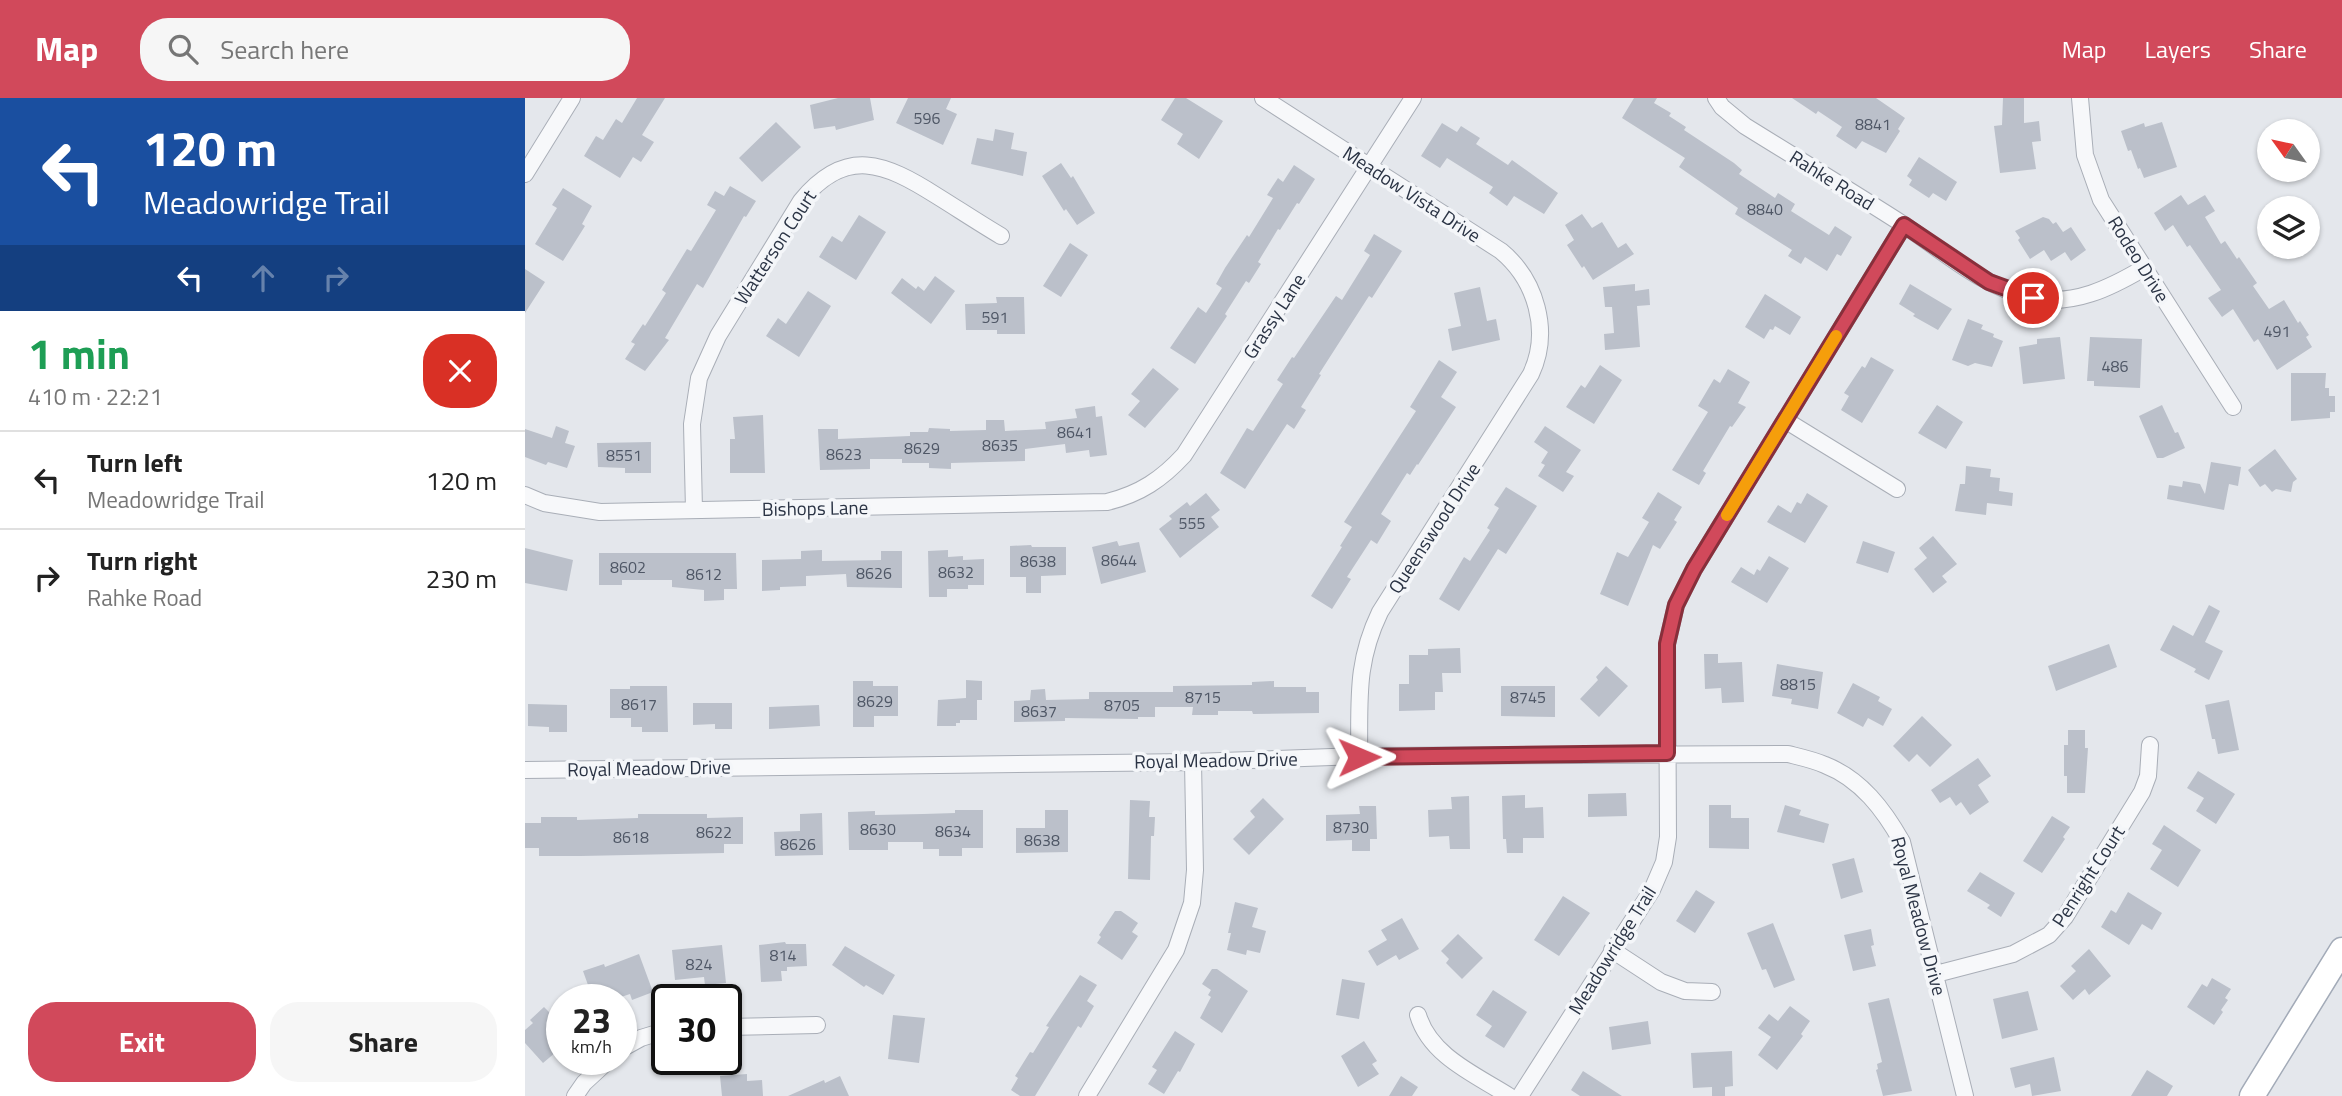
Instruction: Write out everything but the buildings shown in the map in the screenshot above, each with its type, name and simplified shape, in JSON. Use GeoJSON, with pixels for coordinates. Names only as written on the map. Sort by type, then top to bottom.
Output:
{"type":"FeatureCollection","features":[{"type":"Feature","properties":{"kind":"main road"},"geometry":{"type":"LineString","coordinates":[[2252,1096],[2342,950]]}},
{"type":"Feature","properties":{"kind":"street"},"geometry":{"type":"LineString","coordinates":[[525,174],[572,98]]}},
{"type":"Feature","properties":{"kind":"street","name":"Meadow Vista Drive"},"geometry":{"type":"LineString","coordinates":[[1263,98],[1507,256],[1527,281],[1538,311]]}},
{"type":"Feature","properties":{"kind":"street","name":"Grassy Lane"},"geometry":{"type":"LineString","coordinates":[[1107,502],[1149,487],[1168,472],[1184,454],[1413,98]]}},
{"type":"Feature","properties":{"kind":"street","name":"Rahke Road"},"geometry":{"type":"LineString","coordinates":[[1716,98],[1722,107],[1745,125],[1989,282],[2033,298],[2065,299],[2089,295],[2111,287],[2144,268]]}},
{"type":"Feature","properties":{"kind":"street","name":"Rodeo Drive"},"geometry":{"type":"LineString","coordinates":[[2080,98],[2085,155],[2101,200],[2233,407]]}},
{"type":"Feature","properties":{"kind":"street","name":"Watterson Court"},"geometry":{"type":"LineString","coordinates":[[694,510],[692,424],[699,378],[718,336],[801,201],[817,182],[847,167],[871,164],[903,174],[1001,236]]}},
{"type":"Feature","properties":{"kind":"street","name":"Meadowridge Trail"},"geometry":{"type":"LineString","coordinates":[[1520,1096],[1652,890],[1664,862],[1668,837],[1667,644],[1676,605],[1694,569],[1904,225]]}},
{"type":"Feature","properties":{"kind":"street","name":"Queenswood Drive"},"geometry":{"type":"LineString","coordinates":[[1359,757],[1360,676],[1369,635],[1380,612],[1531,374],[1540,343],[1538,311]]}},
{"type":"Feature","properties":{"kind":"street"},"geometry":{"type":"LineString","coordinates":[[1785,420],[1897,489]]}},
{"type":"Feature","properties":{"kind":"street","name":"Bishops Lane"},"geometry":{"type":"LineString","coordinates":[[525,495],[544,503],[600,512],[1107,502]]}},
{"type":"Feature","properties":{"kind":"street","name":"Penright Court"},"geometry":{"type":"LineString","coordinates":[[1935,974],[2013,954],[2049,935],[2065,917],[2142,792],[2148,776],[2150,745]]}},
{"type":"Feature","properties":{"kind":"street","name":"Royal Meadow Drive"},"geometry":{"type":"LineString","coordinates":[[525,770],[1667,753],[1788,754],[1827,765],[1859,785],[1887,814],[1902,842],[1965,1096]]}},
{"type":"Feature","properties":{"kind":"street"},"geometry":{"type":"LineString","coordinates":[[1087,1096],[1176,950],[1192,903],[1195,870],[1193,762]]}},
{"type":"Feature","properties":{"kind":"street"},"geometry":{"type":"LineString","coordinates":[[1612,950],[1661,982],[1685,991],[1711,992]]}},
{"type":"Feature","properties":{"kind":"street"},"geometry":{"type":"LineString","coordinates":[[1418,1015],[1427,1036],[1443,1054],[1509,1096]]}},
{"type":"Feature","properties":{"kind":"street"},"geometry":{"type":"LineString","coordinates":[[742,1027],[817,1025]]}},
{"type":"Feature","properties":{"kind":"street"},"geometry":{"type":"LineString","coordinates":[[575,1096],[593,1075]]}},
{"type":"Feature","properties":{"kind":"slow traffic"},"geometry":{"type":"LineString","coordinates":[[1727,515],[1836,336]]}},
{"type":"Feature","properties":{"kind":"route"},"geometry":{"type":"LineString","coordinates":[[1359,757],[1667,753],[1667,644],[1676,605],[1694,569],[1904,225],[1989,282],[2033,298]]}}]}
